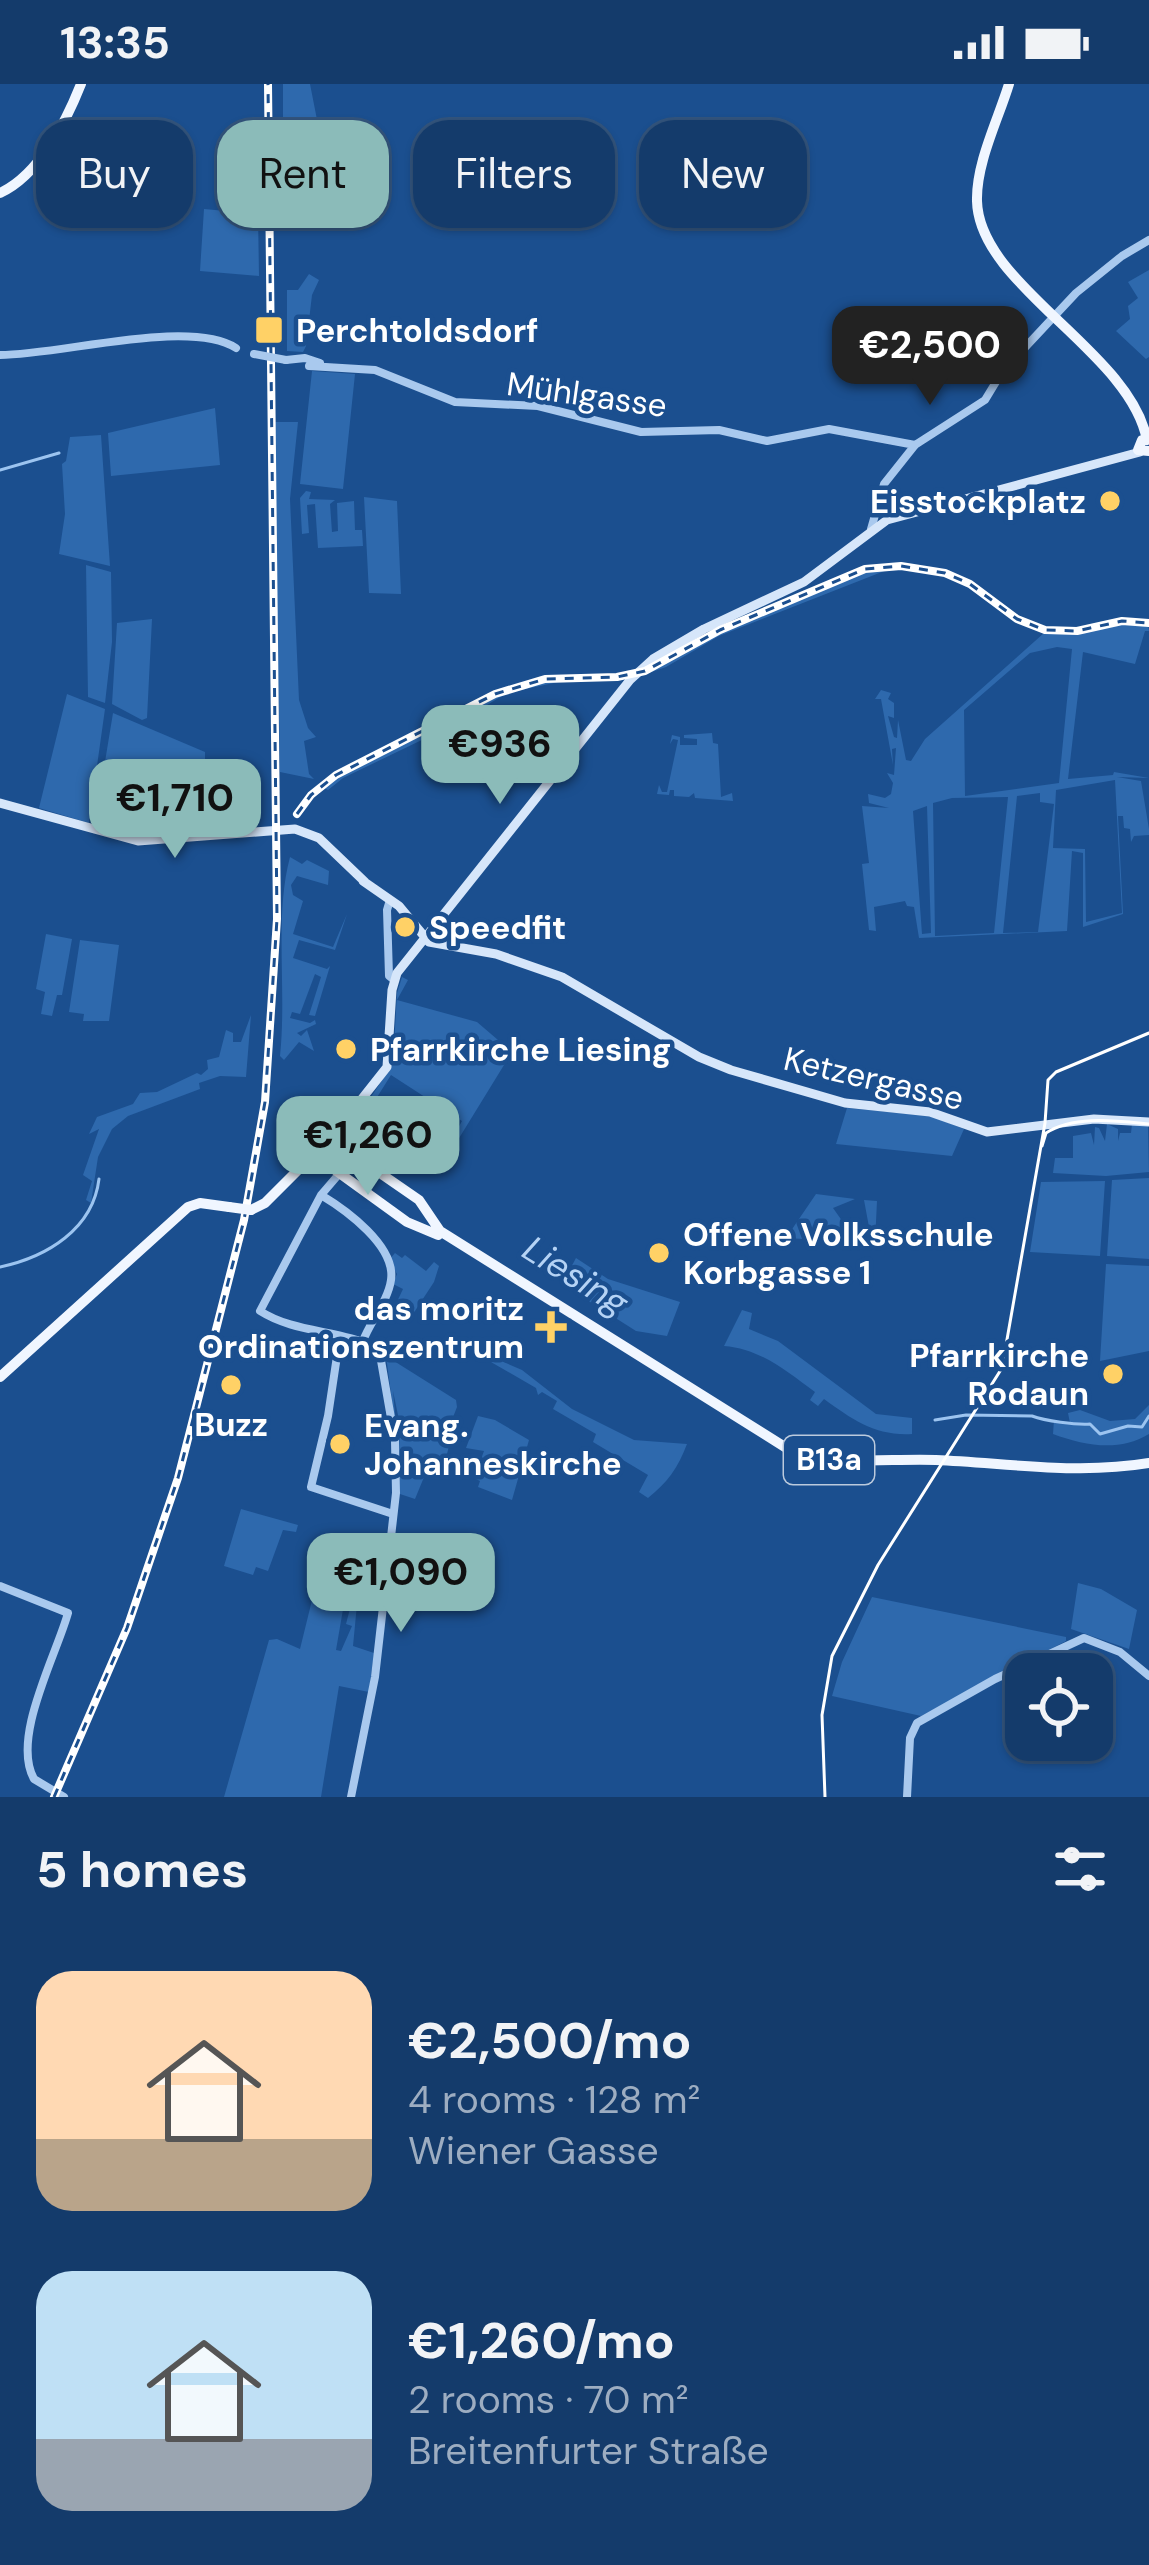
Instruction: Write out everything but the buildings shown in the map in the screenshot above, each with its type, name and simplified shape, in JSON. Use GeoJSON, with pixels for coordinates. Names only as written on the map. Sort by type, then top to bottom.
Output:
{"type":"FeatureCollection","features":[{"type":"Feature","properties":{"kind":"main road"},"geometry":{"type":"LineString","coordinates":[[2,192],[21,182],[36,164],[81,84]]}},
{"type":"Feature","properties":{"kind":"main road"},"geometry":{"type":"LineString","coordinates":[[0,1377],[184,1211],[208,1204],[250,1210],[266,1203],[334,1134],[387,1067],[392,978],[638,671],[704,628],[804,582],[871,529],[920,509],[1126,455],[1145,444],[1134,409],[1109,372],[1001,261],[979,224],[978,184],[1009,84]]}},
{"type":"Feature","properties":{"kind":"main road"},"geometry":{"type":"LineString","coordinates":[[0,803],[138,841],[302,831],[328,846],[425,938]]}},
{"type":"Feature","properties":{"kind":"main road","name":"Ketzergasse"},"geometry":{"type":"LineString","coordinates":[[425,938],[562,976],[699,1057],[833,1100],[924,1111],[993,1133],[1094,1119],[1149,1122]]}},
{"type":"Feature","properties":{"kind":"main road","name":"B13a"},"geometry":{"type":"LineString","coordinates":[[334,1134],[351,1153],[406,1190],[440,1231],[627,1352]]}},
{"type":"Feature","properties":{"kind":"main road","name":"B13a"},"geometry":{"type":"LineString","coordinates":[[313,1154],[401,1217],[442,1237],[784,1447],[817,1458],[1095,1471],[1149,1463]]}},
{"type":"Feature","properties":{"kind":"main road"},"geometry":{"type":"LineString","coordinates":[[401,1217],[421,1222],[428,1213]]}},
{"type":"Feature","properties":{"kind":"street"},"geometry":{"type":"LineString","coordinates":[[871,529],[884,484],[915,445],[985,400],[1002,372],[1053,316],[1122,256],[1149,240]]}},
{"type":"Feature","properties":{"kind":"street","name":"Mühlgasse"},"geometry":{"type":"LineString","coordinates":[[0,355],[193,336],[254,354],[384,372],[455,402],[538,406],[641,433],[719,430],[767,440],[829,429],[915,445]]}},
{"type":"Feature","properties":{"kind":"street"},"geometry":{"type":"LineString","coordinates":[[389,902],[392,978]]}},
{"type":"Feature","properties":{"kind":"street"},"geometry":{"type":"LineString","coordinates":[[335,1170],[260,1311],[285,1324],[379,1349],[397,1456],[375,1677],[351,1797]]}},
{"type":"Feature","properties":{"kind":"street"},"geometry":{"type":"LineString","coordinates":[[324,1190],[363,1222],[391,1274],[363,1342]]}},
{"type":"Feature","properties":{"kind":"street"},"geometry":{"type":"LineString","coordinates":[[340,1336],[312,1490],[393,1514]]}},
{"type":"Feature","properties":{"kind":"street"},"geometry":{"type":"LineString","coordinates":[[0,1586],[68,1613],[29,1737],[29,1770],[47,1789],[61,1795]]}},
{"type":"Feature","properties":{"kind":"street"},"geometry":{"type":"LineString","coordinates":[[907,1797],[910,1738],[917,1723],[995,1679],[1084,1638],[1120,1652],[1149,1676]]}},
{"type":"Feature","properties":{"kind":"shaded area"},"geometry":{"type":"Polygon","coordinates":[[[283,84],[310,84],[317,120],[283,120],[283,84]]]}},
{"type":"Feature","properties":{"kind":"shaded area"},"geometry":{"type":"Polygon","coordinates":[[[204,209],[217,210],[217,228],[258,228],[259,276],[200,271],[204,209]]]}},
{"type":"Feature","properties":{"kind":"shaded area"},"geometry":{"type":"Polygon","coordinates":[[[1149,270],[1146,359],[1116,331],[1130,319],[1128,306],[1138,298],[1128,282],[1149,270]]]}},
{"type":"Feature","properties":{"kind":"shaded area"},"geometry":{"type":"Polygon","coordinates":[[[309,274],[319,280],[312,295],[306,346],[303,352],[287,351],[287,290],[298,290],[309,274]]]}},
{"type":"Feature","properties":{"kind":"shaded area"},"geometry":{"type":"Polygon","coordinates":[[[312,371],[355,374],[343,489],[300,484],[312,371]]]}},
{"type":"Feature","properties":{"kind":"shaded area"},"geometry":{"type":"Polygon","coordinates":[[[215,408],[220,465],[111,476],[108,433],[215,408]]]}},
{"type":"Feature","properties":{"kind":"shaded area"},"geometry":{"type":"Polygon","coordinates":[[[273,422],[298,422],[290,499],[299,700],[316,737],[304,741],[314,779],[280,772],[273,422]]]}},
{"type":"Feature","properties":{"kind":"shaded area"},"geometry":{"type":"Polygon","coordinates":[[[101,435],[110,566],[59,554],[65,514],[62,464],[70,437],[101,435]]]}},
{"type":"Feature","properties":{"kind":"shaded area"},"geometry":{"type":"Polygon","coordinates":[[[311,492],[309,499],[335,500],[330,504],[332,532],[338,531],[337,503],[354,501],[355,530],[362,530],[363,546],[318,548],[315,504],[307,505],[309,533],[302,534],[300,498],[311,492]]]}},
{"type":"Feature","properties":{"kind":"shaded area"},"geometry":{"type":"Polygon","coordinates":[[[364,497],[397,501],[401,594],[369,593],[364,497]]]}},
{"type":"Feature","properties":{"kind":"shaded area"},"geometry":{"type":"Polygon","coordinates":[[[86,565],[111,572],[112,642],[105,703],[88,697],[86,565]]]}},
{"type":"Feature","properties":{"kind":"shaded area"},"geometry":{"type":"Polygon","coordinates":[[[892,568],[719,636],[666,667],[640,676],[717,632],[852,574],[892,568]]]}},
{"type":"Feature","properties":{"kind":"shaded area"},"geometry":{"type":"Polygon","coordinates":[[[152,619],[147,718],[142,720],[112,704],[117,623],[152,619]]]}},
{"type":"Feature","properties":{"kind":"shaded area"},"geometry":{"type":"Polygon","coordinates":[[[1120,622],[1148,624],[1135,664],[1083,652],[1068,779],[1114,772],[1149,778],[1117,777],[1141,781],[1149,829],[1149,835],[1134,836],[1131,842],[1130,829],[1124,828],[1123,816],[1118,816],[1123,914],[1083,927],[1083,853],[1072,851],[1067,931],[919,938],[914,907],[905,901],[874,907],[876,931],[869,930],[862,864],[869,863],[862,806],[889,808],[869,803],[868,794],[885,798],[891,794],[893,783],[887,773],[894,775],[896,748],[892,749],[893,765],[881,699],[875,699],[881,690],[891,693],[888,699],[894,703],[894,718],[888,716],[894,737],[898,720],[906,760],[911,761],[925,739],[1044,633],[1079,632],[1120,622]],[[1072,649],[1030,653],[964,710],[965,796],[1059,783],[1072,649]],[[1115,780],[1056,790],[1053,848],[1085,849],[1086,922],[1122,913],[1115,780]],[[1040,793],[1017,796],[1003,933],[1038,932],[1054,804],[1040,802],[1040,793]],[[1008,797],[933,803],[935,936],[994,933],[1008,797]],[[927,806],[913,811],[922,934],[931,933],[927,806]]]}},
{"type":"Feature","properties":{"kind":"shaded area"},"geometry":{"type":"Polygon","coordinates":[[[627,677],[563,681],[507,693],[328,790],[322,787],[515,687],[563,678],[627,677]]]}},
{"type":"Feature","properties":{"kind":"shaded area"},"geometry":{"type":"Polygon","coordinates":[[[67,694],[105,709],[89,823],[39,808],[67,694]]]}},
{"type":"Feature","properties":{"kind":"shaded area"},"geometry":{"type":"Polygon","coordinates":[[[113,713],[205,752],[205,787],[103,774],[113,713]]]}},
{"type":"Feature","properties":{"kind":"shaded area"},"geometry":{"type":"Polygon","coordinates":[[[712,733],[713,743],[718,744],[721,797],[732,793],[733,801],[695,798],[694,793],[674,796],[674,790],[669,795],[657,794],[659,785],[667,792],[678,740],[670,744],[672,735],[680,737],[680,745],[697,745],[697,739],[684,735],[712,733]]]}},
{"type":"Feature","properties":{"kind":"shaded area"},"geometry":{"type":"Polygon","coordinates":[[[104,780],[203,793],[203,832],[132,835],[97,825],[104,780]]]}},
{"type":"Feature","properties":{"kind":"shaded area"},"geometry":{"type":"Polygon","coordinates":[[[290,857],[329,871],[328,885],[297,876],[291,885],[293,895],[303,901],[293,934],[333,947],[347,914],[335,950],[299,940],[293,958],[330,966],[315,1016],[309,1015],[321,977],[315,974],[300,1014],[292,1012],[290,1018],[315,1020],[316,1024],[297,1033],[301,1036],[307,1030],[314,1051],[299,1042],[284,1060],[280,1056],[282,929],[290,857]]]}},
{"type":"Feature","properties":{"kind":"shaded area"},"geometry":{"type":"Polygon","coordinates":[[[46,934],[72,939],[62,995],[57,995],[52,1016],[41,1014],[45,992],[36,989],[46,934]]]}},
{"type":"Feature","properties":{"kind":"shaded area"},"geometry":{"type":"Polygon","coordinates":[[[80,940],[119,945],[109,1021],[83,1021],[84,1014],[69,1012],[80,940]]]}},
{"type":"Feature","properties":{"kind":"shaded area"},"geometry":{"type":"Polygon","coordinates":[[[402,977],[408,980],[397,1000],[477,1022],[512,1052],[445,1161],[423,1148],[426,1145],[442,1154],[455,1140],[462,1121],[391,1075],[374,1102],[369,1100],[393,1064],[397,993],[402,977]]]}},
{"type":"Feature","properties":{"kind":"shaded area"},"geometry":{"type":"Polygon","coordinates":[[[251,1015],[246,1077],[220,1076],[199,1083],[200,1089],[128,1116],[112,1129],[98,1157],[91,1203],[86,1200],[92,1181],[83,1175],[99,1129],[89,1134],[97,1117],[133,1104],[140,1093],[157,1092],[201,1075],[208,1069],[207,1060],[219,1057],[226,1030],[233,1033],[233,1042],[241,1042],[251,1015]]]}},
{"type":"Feature","properties":{"kind":"shaded area"},"geometry":{"type":"Polygon","coordinates":[[[847,1108],[931,1116],[964,1129],[952,1156],[836,1144],[847,1108]]]}},
{"type":"Feature","properties":{"kind":"shaded area"},"geometry":{"type":"Polygon","coordinates":[[[1107,1124],[1118,1129],[1118,1141],[1120,1133],[1131,1133],[1132,1124],[1148,1126],[1149,1172],[1053,1173],[1055,1158],[1073,1158],[1073,1136],[1091,1133],[1094,1145],[1095,1127],[1105,1141],[1107,1124]]]}},
{"type":"Feature","properties":{"kind":"shaded area"},"geometry":{"type":"Polygon","coordinates":[[[1149,1178],[1149,1259],[1107,1256],[1112,1180],[1149,1178]]]}},
{"type":"Feature","properties":{"kind":"shaded area"},"geometry":{"type":"Polygon","coordinates":[[[1105,1181],[1100,1256],[1030,1252],[1041,1182],[1105,1181]]]}},
{"type":"Feature","properties":{"kind":"shaded area"},"geometry":{"type":"Polygon","coordinates":[[[816,1194],[855,1199],[833,1208],[855,1239],[869,1227],[864,1200],[877,1201],[875,1243],[786,1238],[816,1194]]]}},
{"type":"Feature","properties":{"kind":"shaded area"},"geometry":{"type":"Polygon","coordinates":[[[395,1253],[426,1271],[434,1262],[439,1266],[413,1314],[394,1308],[403,1289],[393,1284],[397,1274],[389,1260],[395,1253]]]}},
{"type":"Feature","properties":{"kind":"shaded area"},"geometry":{"type":"Polygon","coordinates":[[[576,1258],[608,1279],[680,1302],[667,1336],[636,1331],[562,1284],[576,1258]]]}},
{"type":"Feature","properties":{"kind":"shaded area"},"geometry":{"type":"Polygon","coordinates":[[[1106,1264],[1149,1266],[1149,1351],[1100,1361],[1106,1264]]]}},
{"type":"Feature","properties":{"kind":"shaded area"},"geometry":{"type":"Polygon","coordinates":[[[742,1310],[752,1313],[749,1329],[778,1341],[876,1414],[912,1418],[912,1434],[876,1429],[824,1399],[818,1406],[810,1400],[815,1392],[783,1369],[761,1356],[724,1346],[742,1310]]]}},
{"type":"Feature","properties":{"kind":"shaded area"},"geometry":{"type":"Polygon","coordinates":[[[487,1355],[522,1370],[572,1409],[634,1440],[687,1444],[676,1468],[648,1498],[639,1492],[648,1475],[593,1442],[596,1434],[553,1409],[557,1401],[542,1392],[538,1395],[536,1388],[484,1358],[487,1355]]]}},
{"type":"Feature","properties":{"kind":"shaded area"},"geometry":{"type":"Polygon","coordinates":[[[386,1356],[456,1400],[443,1443],[449,1446],[443,1470],[429,1465],[415,1499],[400,1494],[399,1420],[393,1391],[398,1446],[386,1356]]]}},
{"type":"Feature","properties":{"kind":"shaded area"},"geometry":{"type":"Polygon","coordinates":[[[1149,1405],[1149,1434],[1138,1440],[1090,1444],[1053,1434],[1054,1420],[1070,1423],[1068,1413],[1080,1410],[1110,1421],[1135,1419],[1149,1405]]]}},
{"type":"Feature","properties":{"kind":"shaded area"},"geometry":{"type":"Polygon","coordinates":[[[478,1416],[495,1420],[529,1440],[512,1500],[478,1487],[480,1481],[474,1478],[484,1451],[466,1448],[478,1416]]]}},
{"type":"Feature","properties":{"kind":"shaded area"},"geometry":{"type":"Polygon","coordinates":[[[241,1509],[298,1525],[296,1532],[283,1530],[268,1571],[256,1567],[253,1575],[224,1566],[241,1509]]]}},
{"type":"Feature","properties":{"kind":"shaded area"},"geometry":{"type":"Polygon","coordinates":[[[1078,1583],[1101,1589],[1137,1610],[1129,1649],[1071,1629],[1078,1583]]]}},
{"type":"Feature","properties":{"kind":"shaded area"},"geometry":{"type":"Polygon","coordinates":[[[328,1588],[346,1592],[336,1650],[341,1651],[352,1626],[346,1624],[354,1593],[358,1594],[353,1646],[374,1653],[369,1692],[339,1686],[321,1797],[224,1797],[269,1640],[300,1649],[314,1592],[328,1588]]]}},
{"type":"Feature","properties":{"kind":"shaded area"},"geometry":{"type":"Polygon","coordinates":[[[872,1597],[1066,1637],[1043,1653],[1005,1653],[1005,1673],[921,1716],[832,1696],[872,1597]]]}},
{"type":"Feature","properties":{"kind":"waterway"},"geometry":{"type":"LineString","coordinates":[[0,470],[59,453]]}},
{"type":"Feature","properties":{"kind":"waterway","name":"Liesing"},"geometry":{"type":"LineString","coordinates":[[0,1267],[34,1256],[65,1238],[88,1212],[99,1179]]}},
{"type":"Feature","properties":{"kind":"waterway","name":"Liesing"},"geometry":{"type":"LineString","coordinates":[[935,1420],[966,1415],[1032,1416],[1090,1424],[1100,1434],[1142,1427],[1149,1416]]}},
{"type":"Feature","properties":{"kind":"tram line"},"geometry":{"type":"LineString","coordinates":[[825,1797],[822,1715],[832,1656],[878,1565],[1002,1368],[1045,1123],[1048,1080],[1056,1072],[1149,1033]]}},
{"type":"Feature","properties":{"kind":"tram line"},"geometry":{"type":"LineString","coordinates":[[1042,1146],[1046,1133],[1069,1124],[1149,1124]]}},
{"type":"Feature","properties":{"kind":"railway"},"geometry":{"type":"LineString","coordinates":[[54,1797],[127,1628],[178,1478],[244,1220],[265,1102],[277,919],[268,84]]}},
{"type":"Feature","properties":{"kind":"railway"},"geometry":{"type":"LineString","coordinates":[[297,814],[336,775],[495,694],[545,679],[617,677],[645,671],[720,630],[865,569],[901,566],[945,573],[970,584],[1017,619],[1045,630],[1077,631],[1122,621],[1149,623]]}},
{"type":"Feature","properties":{"kind":"place","name":"Perchtoldsdorf"},"geometry":{"type":"Point","coordinates":[269,330]}},
{"type":"Feature","properties":{"kind":"place","name":"Eisstockplatz"},"geometry":{"type":"Point","coordinates":[1110,501]}},
{"type":"Feature","properties":{"kind":"place","name":"Speedfit"},"geometry":{"type":"Point","coordinates":[405,927]}},
{"type":"Feature","properties":{"kind":"place","name":"Pfarrkirche Liesing"},"geometry":{"type":"Point","coordinates":[346,1049]}},
{"type":"Feature","properties":{"kind":"place","name":"Offene Volksschule Korbgasse 1"},"geometry":{"type":"Point","coordinates":[659,1253]}},
{"type":"Feature","properties":{"kind":"place","name":"das moritz Ordinationszentrum"},"geometry":{"type":"Point","coordinates":[551,1327]}},
{"type":"Feature","properties":{"kind":"place","name":"Pfarrkirche Rodaun"},"geometry":{"type":"Point","coordinates":[1113,1374]}},
{"type":"Feature","properties":{"kind":"place","name":"Buzz"},"geometry":{"type":"Point","coordinates":[231,1385]}},
{"type":"Feature","properties":{"kind":"place","name":"Evang. Johanneskirche"},"geometry":{"type":"Point","coordinates":[340,1444]}}]}
